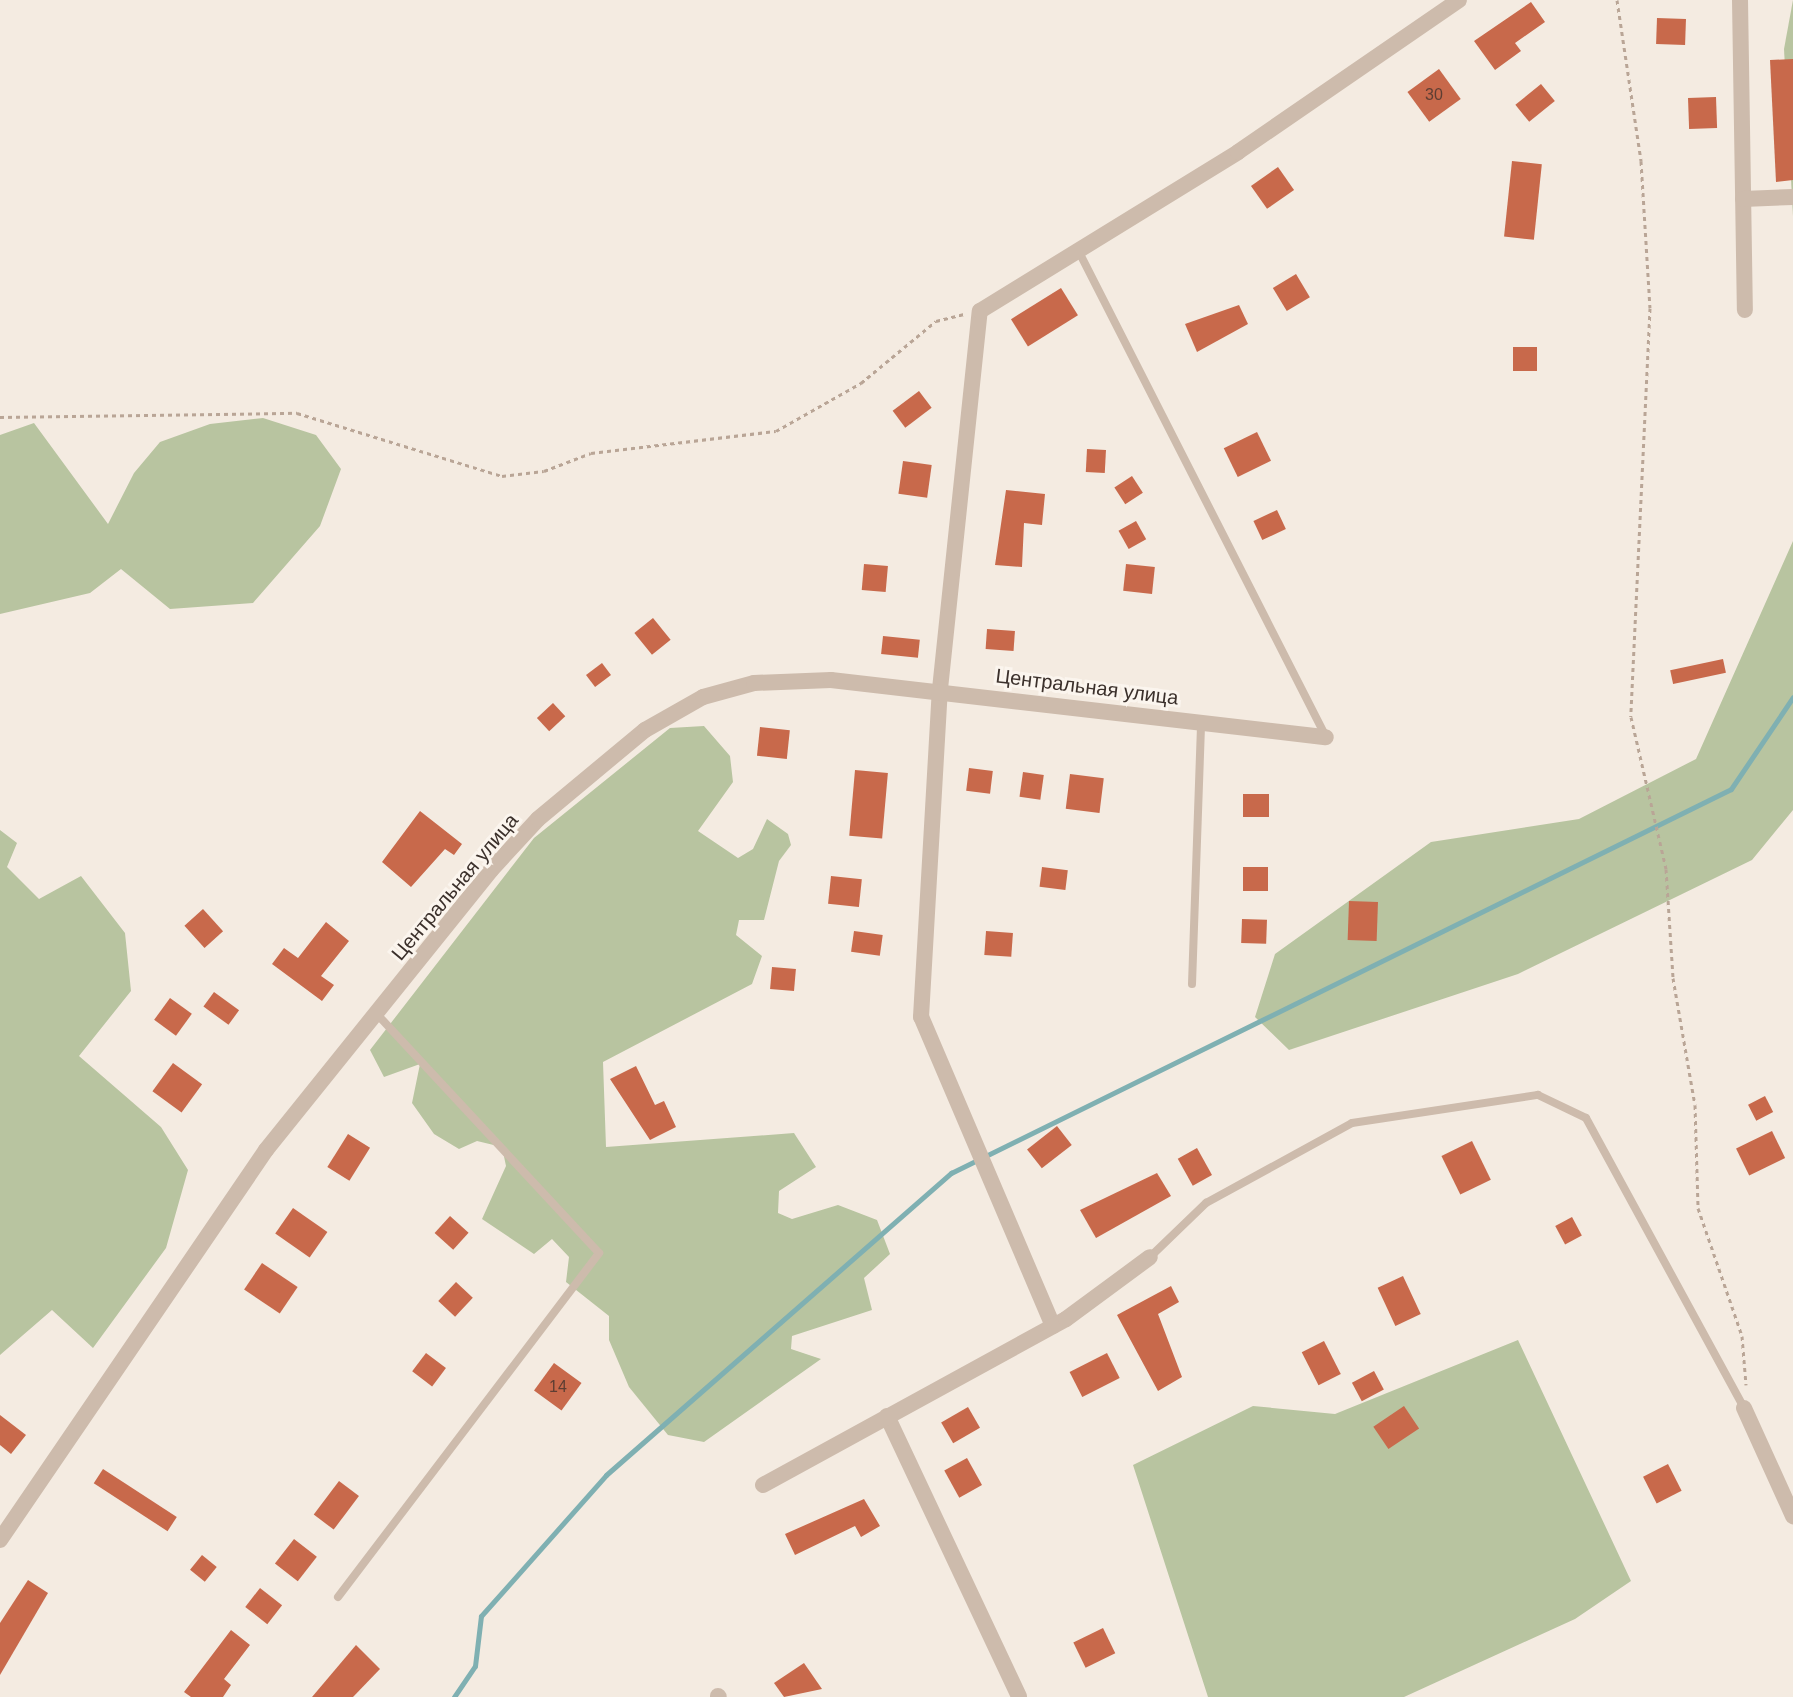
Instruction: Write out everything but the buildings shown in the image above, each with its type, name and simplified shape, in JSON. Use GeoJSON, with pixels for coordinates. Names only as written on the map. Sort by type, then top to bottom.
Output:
{"type":"FeatureCollection","features":[{"type":"Feature","properties":{"kind":"street"},"geometry":{"type":"LineString","coordinates":[[1053,1326],[921,1017],[940,689],[980,311],[1238,152],[1459,0]]}},
{"type":"Feature","properties":{"kind":"street"},"geometry":{"type":"LineString","coordinates":[[1740,0],[1745,310]]}},
{"type":"Feature","properties":{"kind":"street"},"geometry":{"type":"LineString","coordinates":[[1743,199],[1793,197]]}},
{"type":"Feature","properties":{"kind":"street","name":"Центральная улица"},"geometry":{"type":"LineString","coordinates":[[0,1540],[266,1150],[538,819],[645,730],[703,697],[754,683],[940,689],[1326,737]]}},
{"type":"Feature","properties":{"kind":"street"},"geometry":{"type":"LineString","coordinates":[[763,1485],[1053,1326],[1150,1257]]}},
{"type":"Feature","properties":{"kind":"street"},"geometry":{"type":"LineString","coordinates":[[1744,1408],[1793,1516]]}},
{"type":"Feature","properties":{"kind":"street"},"geometry":{"type":"LineString","coordinates":[[887,1416],[1019,1697]]}},
{"type":"Feature","properties":{"kind":"lane"},"geometry":{"type":"LineString","coordinates":[[1077,249],[1326,737]]}},
{"type":"Feature","properties":{"kind":"lane"},"geometry":{"type":"LineString","coordinates":[[1192,984],[1201,722]]}},
{"type":"Feature","properties":{"kind":"lane"},"geometry":{"type":"LineString","coordinates":[[338,1597],[599,1253],[377,1014]]}},
{"type":"Feature","properties":{"kind":"lane"},"geometry":{"type":"LineString","coordinates":[[1150,1257],[1206,1203],[1352,1123],[1538,1095],[1586,1118],[1744,1408]]}},
{"type":"Feature","properties":{"kind":"path"},"geometry":{"type":"LineString","coordinates":[[1617,0],[1641,161],[1650,308],[1631,717],[1666,869],[1673,978],[1695,1105],[1698,1208],[1742,1336],[1744,1408]]}},
{"type":"Feature","properties":{"kind":"path"},"geometry":{"type":"LineString","coordinates":[[0,417],[297,413],[502,476],[544,471],[591,453],[776,431],[861,383],[936,321],[980,311]]}},
{"type":"Feature","properties":{"kind":"green space"},"geometry":{"type":"Polygon","coordinates":[[[1793,0],[1793,216],[1784,49],[1793,0]]]}},
{"type":"Feature","properties":{"kind":"green space"},"geometry":{"type":"Polygon","coordinates":[[[263,418],[316,435],[341,469],[320,526],[253,603],[170,609],[121,569],[90,593],[0,614],[0,435],[34,423],[108,524],[134,473],[160,442],[210,424],[263,418]]]}},
{"type":"Feature","properties":{"kind":"green space"},"geometry":{"type":"Polygon","coordinates":[[[1793,541],[1793,810],[1752,860],[1518,974],[1289,1050],[1255,1017],[1275,954],[1431,842],[1579,819],[1696,759],[1793,541]]]}},
{"type":"Feature","properties":{"kind":"green space"},"geometry":{"type":"Polygon","coordinates":[[[704,726],[730,756],[733,782],[698,831],[738,858],[753,849],[767,819],[788,834],[791,845],[779,861],[764,920],[739,920],[736,935],[762,956],[752,984],[603,1062],[606,1147],[794,1133],[816,1167],[779,1191],[778,1213],[792,1219],[838,1205],[877,1220],[890,1254],[864,1278],[872,1310],[792,1336],[791,1349],[821,1359],[704,1442],[668,1435],[629,1387],[609,1340],[609,1316],[566,1282],[569,1257],[552,1239],[534,1254],[482,1219],[506,1166],[502,1147],[477,1141],[459,1149],[434,1134],[412,1103],[420,1064],[384,1077],[370,1050],[534,838],[670,728],[704,726]]]}},
{"type":"Feature","properties":{"kind":"green space"},"geometry":{"type":"Polygon","coordinates":[[[0,830],[17,843],[7,867],[39,899],[81,876],[125,933],[131,991],[79,1056],[161,1127],[188,1170],[166,1248],[93,1348],[52,1310],[0,1355],[0,830]]]}},
{"type":"Feature","properties":{"kind":"green space"},"geometry":{"type":"Polygon","coordinates":[[[1518,1340],[1631,1581],[1575,1619],[1404,1697],[1208,1697],[1133,1465],[1253,1406],[1335,1414],[1518,1340]]]}},
{"type":"Feature","properties":{"kind":"waterway"},"geometry":{"type":"LineString","coordinates":[[454,1697],[475,1666],[481,1616],[606,1475],[951,1173],[1731,789],[1793,697]]}}]}
